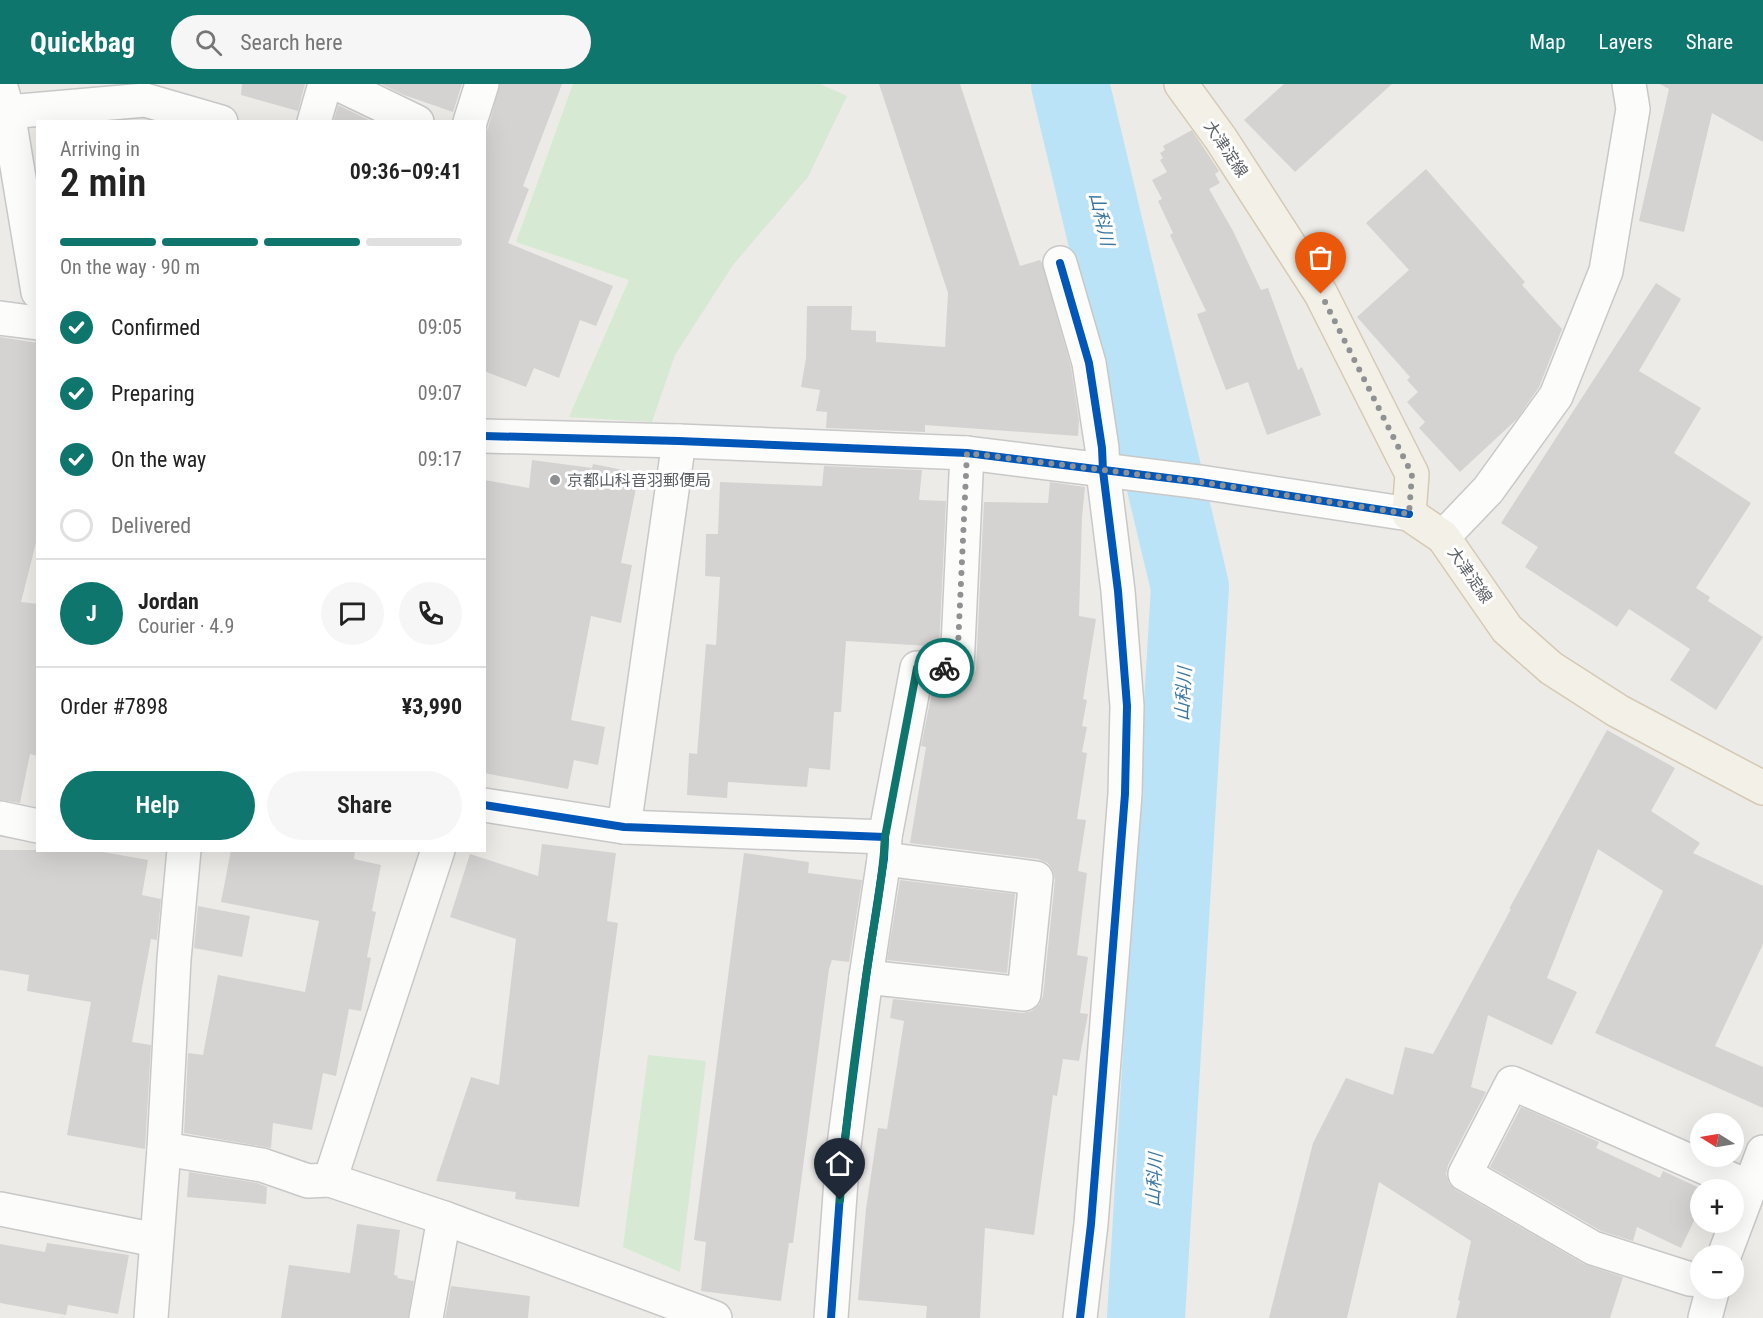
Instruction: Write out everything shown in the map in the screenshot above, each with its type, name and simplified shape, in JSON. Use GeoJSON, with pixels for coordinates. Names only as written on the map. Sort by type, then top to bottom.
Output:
{"type":"FeatureCollection","features":[{"type":"Feature","properties":{"kind":"main road","name":"大津淀線"},"geometry":{"type":"LineString","coordinates":[[1181,84],[1221,139],[1321,294],[1412,474],[1409,514],[1443,537],[1507,629],[1551,668],[1618,711],[1763,788]]}},
{"type":"Feature","properties":{"kind":"street"},"geometry":{"type":"LineString","coordinates":[[315,120],[326,84]]}},
{"type":"Feature","properties":{"kind":"street"},"geometry":{"type":"LineString","coordinates":[[338,84],[413,120]]}},
{"type":"Feature","properties":{"kind":"street"},"geometry":{"type":"LineString","coordinates":[[471,120],[482,84]]}},
{"type":"Feature","properties":{"kind":"street"},"geometry":{"type":"LineString","coordinates":[[1443,537],[1488,490],[1556,396],[1606,271],[1633,109],[1629,84]]}},
{"type":"Feature","properties":{"kind":"street"},"geometry":{"type":"LineString","coordinates":[[36,281],[4,98],[145,100],[215,120]]}},
{"type":"Feature","properties":{"kind":"street"},"geometry":{"type":"LineString","coordinates":[[1060,263],[1089,363],[1102,448],[1110,472],[1127,706],[1125,794],[1091,1224],[1080,1318]]}},
{"type":"Feature","properties":{"kind":"street"},"geometry":{"type":"LineString","coordinates":[[0,318],[36,323]]}},
{"type":"Feature","properties":{"kind":"street"},"geometry":{"type":"LineString","coordinates":[[486,436],[679,441],[967,453],[1200,482],[1409,514]]}},
{"type":"Feature","properties":{"kind":"street"},"geometry":{"type":"LineString","coordinates":[[624,827],[679,441]]}},
{"type":"Feature","properties":{"kind":"street"},"geometry":{"type":"LineString","coordinates":[[831,1318],[843,1153],[866,977],[885,848],[917,668],[957,668],[967,453]]}},
{"type":"Feature","properties":{"kind":"street"},"geometry":{"type":"LineString","coordinates":[[486,805],[624,827],[885,848],[1036,878],[1024,994],[866,977]]}},
{"type":"Feature","properties":{"kind":"street"},"geometry":{"type":"LineString","coordinates":[[0,818],[36,826]]}},
{"type":"Feature","properties":{"kind":"street"},"geometry":{"type":"LineString","coordinates":[[151,1318],[164,1149],[177,852]]}},
{"type":"Feature","properties":{"kind":"street"},"geometry":{"type":"LineString","coordinates":[[330,1180],[437,852]]}},
{"type":"Feature","properties":{"kind":"street"},"geometry":{"type":"LineString","coordinates":[[1690,1279],[1593,1248],[1465,1174],[1512,1083],[1749,1187]]}},
{"type":"Feature","properties":{"kind":"street"},"geometry":{"type":"LineString","coordinates":[[164,1149],[262,1165],[308,1181],[330,1180],[444,1218],[715,1318]]}},
{"type":"Feature","properties":{"kind":"street"},"geometry":{"type":"LineString","coordinates":[[1728,1245],[1763,1152]]}},
{"type":"Feature","properties":{"kind":"street"},"geometry":{"type":"LineString","coordinates":[[0,1209],[156,1240]]}},
{"type":"Feature","properties":{"kind":"street"},"geometry":{"type":"LineString","coordinates":[[426,1318],[444,1218]]}},
{"type":"Feature","properties":{"kind":"street"},"geometry":{"type":"LineString","coordinates":[[1705,1318],[1710,1299]]}},
{"type":"Feature","properties":{"kind":"green space"},"geometry":{"type":"Polygon","coordinates":[[[573,84],[820,84],[847,96],[808,177],[733,265],[675,355],[652,422],[569,417],[629,280],[516,242],[573,84]]]}},
{"type":"Feature","properties":{"kind":"green space"},"geometry":{"type":"Polygon","coordinates":[[[648,1055],[706,1061],[680,1272],[623,1247],[648,1055]]]}},
{"type":"Feature","properties":{"kind":"building"},"geometry":{"type":"Polygon","coordinates":[[[242,84],[305,84],[298,111],[241,95],[242,84]]]}},
{"type":"Feature","properties":{"kind":"building"},"geometry":{"type":"Polygon","coordinates":[[[381,84],[462,84],[453,112],[404,95],[381,84]]]}},
{"type":"Feature","properties":{"kind":"building"},"geometry":{"type":"Polygon","coordinates":[[[500,84],[562,84],[523,186],[529,189],[508,243],[613,286],[596,326],[580,320],[559,378],[534,368],[526,387],[486,372],[486,130],[500,84]]]}},
{"type":"Feature","properties":{"kind":"building"},"geometry":{"type":"Polygon","coordinates":[[[879,84],[960,84],[1020,266],[1040,260],[1042,263],[1071,367],[1079,421],[1078,436],[925,425],[925,432],[826,428],[827,412],[816,411],[820,390],[801,387],[806,358],[807,306],[852,306],[851,330],[876,331],[876,342],[945,347],[948,293],[879,84]]]}},
{"type":"Feature","properties":{"kind":"building"},"geometry":{"type":"Polygon","coordinates":[[[1284,84],[1392,84],[1295,172],[1244,120],[1284,84]]]}},
{"type":"Feature","properties":{"kind":"building"},"geometry":{"type":"Polygon","coordinates":[[[1660,84],[1763,84],[1763,142],[1712,113],[1684,232],[1639,221],[1669,89],[1660,84]]]}},
{"type":"Feature","properties":{"kind":"building"},"geometry":{"type":"Polygon","coordinates":[[[338,105],[369,120],[334,120],[338,105]]]}},
{"type":"Feature","properties":{"kind":"building"},"geometry":{"type":"Polygon","coordinates":[[[1192,130],[1219,171],[1215,174],[1220,183],[1209,189],[1233,231],[1261,290],[1268,288],[1298,370],[1302,367],[1321,415],[1267,435],[1248,382],[1226,390],[1197,314],[1206,311],[1170,235],[1173,233],[1158,201],[1162,199],[1152,180],[1167,172],[1160,160],[1163,158],[1160,153],[1165,150],[1163,146],[1192,130]]]}},
{"type":"Feature","properties":{"kind":"building"},"geometry":{"type":"Polygon","coordinates":[[[1426,169],[1525,282],[1522,285],[1562,329],[1539,387],[1517,419],[1460,472],[1419,428],[1425,422],[1407,402],[1418,392],[1407,380],[1410,377],[1357,317],[1409,270],[1366,223],[1426,169]]]}},
{"type":"Feature","properties":{"kind":"building"},"geometry":{"type":"Polygon","coordinates":[[[1656,283],[1681,299],[1639,371],[1701,408],[1674,453],[1751,503],[1696,588],[1710,597],[1708,601],[1763,637],[1716,710],[1670,680],[1690,649],[1629,609],[1617,627],[1525,567],[1538,547],[1501,523],[1656,283]]]}},
{"type":"Feature","properties":{"kind":"building"},"geometry":{"type":"Polygon","coordinates":[[[0,337],[36,343],[36,543],[21,602],[36,604],[36,756],[30,754],[20,803],[0,800],[0,337]]]}},
{"type":"Feature","properties":{"kind":"building"},"geometry":{"type":"Polygon","coordinates":[[[532,460],[592,468],[593,464],[639,473],[621,563],[632,565],[621,623],[591,616],[571,720],[605,727],[598,765],[574,760],[568,789],[486,773],[486,480],[529,488],[532,460]]]}},
{"type":"Feature","properties":{"kind":"building"},"geometry":{"type":"Polygon","coordinates":[[[824,466],[922,470],[919,500],[946,501],[939,649],[928,649],[929,646],[846,641],[841,712],[834,712],[830,770],[809,768],[807,787],[728,782],[727,798],[687,795],[689,753],[697,754],[706,644],[716,645],[720,577],[705,576],[706,534],[718,534],[720,482],[822,486],[824,466]]]}},
{"type":"Feature","properties":{"kind":"building"},"geometry":{"type":"Polygon","coordinates":[[[1050,482],[1085,487],[1079,616],[1096,619],[1083,699],[1087,700],[1082,726],[1087,727],[1082,752],[1087,753],[1077,819],[1086,820],[1078,871],[1087,873],[1077,955],[1088,957],[1080,1013],[1088,1014],[1079,1061],[1063,1059],[1057,1096],[1053,1095],[1034,1235],[985,1228],[980,1318],[926,1318],[927,1306],[858,1300],[866,1209],[878,1128],[887,1129],[904,1021],[890,1018],[893,999],[1022,1013],[1032,1011],[1039,1005],[1043,996],[1055,880],[1048,863],[1038,859],[910,843],[926,747],[921,746],[933,687],[966,685],[973,678],[976,669],[984,502],[1048,503],[1050,482]]]}},
{"type":"Feature","properties":{"kind":"building"},"geometry":{"type":"Polygon","coordinates":[[[1607,730],[1675,768],[1651,811],[1700,843],[1693,853],[1763,886],[1763,944],[1715,1046],[1763,1067],[1763,1108],[1595,1033],[1663,891],[1598,849],[1547,978],[1577,992],[1552,1045],[1488,1015],[1471,1087],[1486,1092],[1448,1165],[1446,1174],[1449,1183],[1456,1190],[1584,1264],[1623,1277],[1610,1318],[1456,1318],[1471,1241],[1379,1182],[1347,1318],[1269,1318],[1313,1143],[1346,1078],[1393,1095],[1405,1047],[1433,1054],[1607,730]]]}},
{"type":"Feature","properties":{"kind":"building"},"geometry":{"type":"Polygon","coordinates":[[[542,844],[616,853],[607,921],[618,923],[579,1207],[515,1199],[516,1192],[436,1181],[471,1077],[499,1085],[516,939],[450,917],[470,854],[538,876],[542,844]]]}},
{"type":"Feature","properties":{"kind":"building"},"geometry":{"type":"Polygon","coordinates":[[[0,850],[103,852],[148,860],[142,895],[161,899],[157,940],[151,939],[132,1042],[151,1045],[145,1149],[67,1135],[91,1002],[27,991],[29,975],[0,970],[0,850]]]}},
{"type":"Feature","properties":{"kind":"building"},"geometry":{"type":"Polygon","coordinates":[[[231,852],[355,852],[354,859],[381,865],[372,911],[376,912],[367,957],[371,958],[361,1011],[349,1009],[336,1076],[323,1073],[312,1130],[273,1123],[271,1148],[184,1133],[188,1053],[203,1055],[218,975],[305,992],[319,921],[221,902],[231,852]]]}},
{"type":"Feature","properties":{"kind":"building"},"geometry":{"type":"Polygon","coordinates":[[[744,853],[809,862],[808,873],[862,880],[849,962],[832,960],[829,969],[793,1243],[789,1243],[781,1301],[701,1291],[706,1242],[694,1240],[744,853]]]}},
{"type":"Feature","properties":{"kind":"building"},"geometry":{"type":"Polygon","coordinates":[[[900,880],[1015,894],[1007,973],[887,960],[900,880]]]}},
{"type":"Feature","properties":{"kind":"building"},"geometry":{"type":"Polygon","coordinates":[[[198,906],[250,916],[242,957],[194,948],[198,906]]]}},
{"type":"Feature","properties":{"kind":"building"},"geometry":{"type":"Polygon","coordinates":[[[1521,1107],[1599,1142],[1596,1148],[1660,1178],[1663,1171],[1690,1184],[1690,1229],[1681,1248],[1637,1227],[1633,1241],[1601,1231],[1490,1167],[1521,1107]]]}},
{"type":"Feature","properties":{"kind":"building"},"geometry":{"type":"Polygon","coordinates":[[[189,1172],[257,1183],[267,1187],[266,1204],[187,1197],[189,1172]]]}},
{"type":"Feature","properties":{"kind":"building"},"geometry":{"type":"Polygon","coordinates":[[[357,1224],[400,1230],[394,1275],[398,1276],[397,1278],[414,1281],[408,1318],[281,1318],[289,1265],[350,1273],[357,1224]]]}},
{"type":"Feature","properties":{"kind":"building"},"geometry":{"type":"Polygon","coordinates":[[[47,1243],[129,1255],[118,1314],[68,1305],[66,1315],[0,1303],[0,1244],[45,1252],[47,1243]]]}},
{"type":"Feature","properties":{"kind":"building"},"geometry":{"type":"Polygon","coordinates":[[[451,1286],[530,1296],[528,1318],[445,1318],[451,1286]]]}},
{"type":"Feature","properties":{"kind":"waterway","name":"山科川"},"geometry":{"type":"LineString","coordinates":[[1070,84],[1190,587],[1146,1318]]}},
{"type":"Feature","properties":{"kind":"cycle path"},"geometry":{"type":"LineString","coordinates":[[1060,263],[1089,363],[1102,448],[1118,591],[1127,706],[1125,794],[1091,1224],[1080,1318]]}},
{"type":"Feature","properties":{"kind":"cycle path"},"geometry":{"type":"LineString","coordinates":[[486,436],[679,441],[967,453],[1200,482],[1409,514]]}},
{"type":"Feature","properties":{"kind":"cycle path"},"geometry":{"type":"LineString","coordinates":[[486,805],[624,827],[885,837],[884,859],[843,1153],[831,1318]]}},
{"type":"Feature","properties":{"kind":"way so far"},"geometry":{"type":"LineString","coordinates":[[944,668],[957,668],[967,453],[1200,482],[1409,514],[1412,474],[1321,294]]}},
{"type":"Feature","properties":{"kind":"place","name":"京都山科音羽郵便局"},"geometry":{"type":"Point","coordinates":[555,480]}},
{"type":"Feature","properties":{"kind":"route"},"geometry":{"type":"LineString","coordinates":[[840,1200],[843,1153],[884,859],[885,837],[917,668],[944,668]]}}]}
